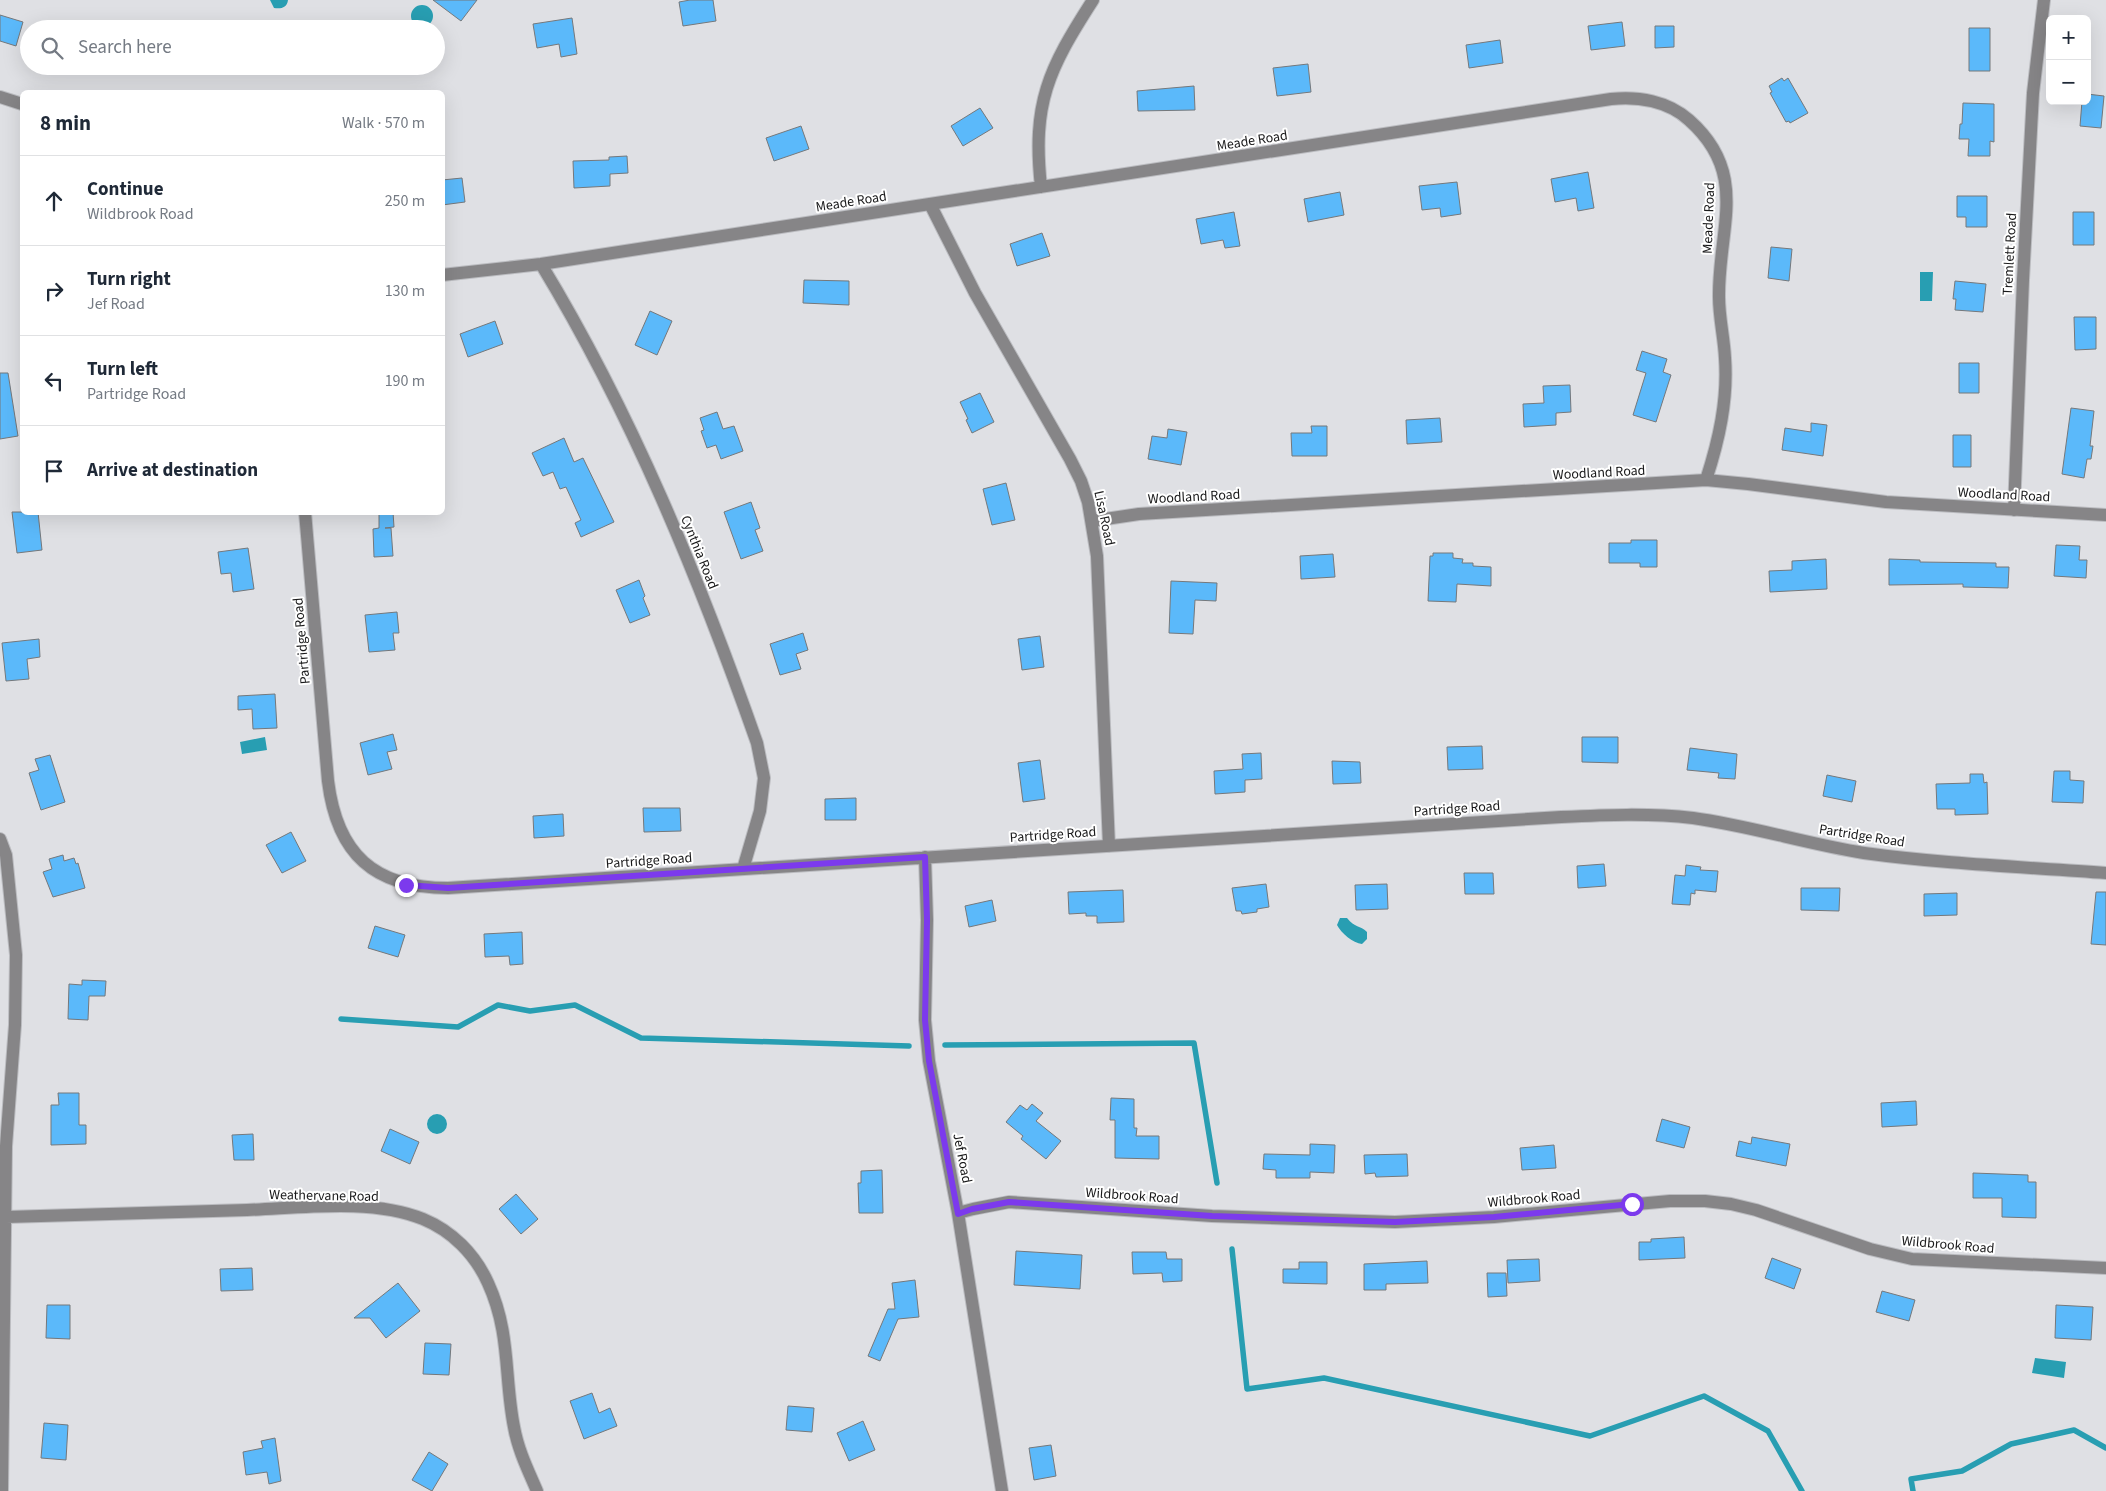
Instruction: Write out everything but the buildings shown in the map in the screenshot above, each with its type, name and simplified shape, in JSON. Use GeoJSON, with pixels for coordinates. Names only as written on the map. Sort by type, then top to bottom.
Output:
{"type":"FeatureCollection","features":[{"type":"Feature","properties":{"kind":"street"},"geometry":{"type":"LineString","coordinates":[[1041,187],[1037,153],[1039,121],[1044,92],[1060,53],[1093,0]]}},
{"type":"Feature","properties":{"kind":"street","name":"Tremlett Road"},"geometry":{"type":"LineString","coordinates":[[2014,510],[2033,93],[2044,0]]}},
{"type":"Feature","properties":{"kind":"street"},"geometry":{"type":"LineString","coordinates":[[0,97],[20,103]]}},
{"type":"Feature","properties":{"kind":"street","name":"Meade Road"},"geometry":{"type":"LineString","coordinates":[[445,275],[541,264],[1611,99],[1639,98],[1656,101],[1671,108],[1696,126],[1718,155],[1726,180],[1726,224],[1719,296],[1725,360],[1723,418],[1718,442],[1706,480]]}},
{"type":"Feature","properties":{"kind":"street","name":"Lisa Road"},"geometry":{"type":"LineString","coordinates":[[930,204],[975,294],[1081,481],[1092,521],[1097,556],[1109,846]]}},
{"type":"Feature","properties":{"kind":"street","name":"Cynthia Road"},"geometry":{"type":"LineString","coordinates":[[541,264],[572,315],[629,427],[678,536],[757,742],[764,778],[760,811],[743,869]]}},
{"type":"Feature","properties":{"kind":"street","name":"Woodland Road"},"geometry":{"type":"LineString","coordinates":[[1092,521],[1146,514],[1706,480],[1886,502],[2106,515]]}},
{"type":"Feature","properties":{"kind":"street","name":"Partridge Road"},"geometry":{"type":"LineString","coordinates":[[305,515],[332,804],[345,840],[359,858],[392,880],[406,885],[434,888],[1561,817],[1662,815],[1695,819],[1866,853],[2106,873]]}},
{"type":"Feature","properties":{"kind":"street"},"geometry":{"type":"LineString","coordinates":[[0,839],[6,855],[16,955],[15,1025],[6,1146],[2,1491]]}},
{"type":"Feature","properties":{"kind":"street","name":"Jef Road"},"geometry":{"type":"LineString","coordinates":[[925,857],[927,920],[926,1028],[929,1061],[958,1214],[1002,1491]]}},
{"type":"Feature","properties":{"kind":"street","name":"Wildbrook Road"},"geometry":{"type":"LineString","coordinates":[[958,1214],[972,1209],[1009,1202],[1212,1216],[1395,1222],[1485,1218],[1670,1201],[1705,1201],[1731,1204],[1756,1210],[1870,1249],[1912,1259],[2106,1268]]}},
{"type":"Feature","properties":{"kind":"street","name":"Weathervane Road"},"geometry":{"type":"LineString","coordinates":[[6,1217],[349,1207],[406,1214],[438,1227],[464,1246],[473,1257],[494,1296],[499,1312],[507,1357],[514,1427],[518,1447],[537,1491]]}},
{"type":"Feature","properties":{"kind":"water"},"geometry":{"type":"Polygon","coordinates":[[[270,0],[288,0],[285,6],[274,8],[270,0]]]}},
{"type":"Feature","properties":{"kind":"water"},"geometry":{"type":"Polygon","coordinates":[[[418,6],[426,6],[432,12],[432,20],[412,20],[412,12],[418,6]]]}},
{"type":"Feature","properties":{"kind":"water"},"geometry":{"type":"Polygon","coordinates":[[[1920,272],[1933,272],[1932,301],[1920,301],[1920,272]]]}},
{"type":"Feature","properties":{"kind":"water"},"geometry":{"type":"Polygon","coordinates":[[[265,737],[267,750],[242,754],[240,742],[265,737]]]}},
{"type":"Feature","properties":{"kind":"water"},"geometry":{"type":"Polygon","coordinates":[[[1340,918],[1347,918],[1367,932],[1367,939],[1362,944],[1348,937],[1337,925],[1340,918]]]}},
{"type":"Feature","properties":{"kind":"water"},"geometry":{"type":"Polygon","coordinates":[[[437,1114],[444,1117],[447,1124],[444,1131],[437,1134],[430,1131],[427,1124],[430,1117],[437,1114]]]}},
{"type":"Feature","properties":{"kind":"water"},"geometry":{"type":"Polygon","coordinates":[[[2035,1358],[2066,1362],[2064,1378],[2032,1373],[2035,1358]]]}},
{"type":"Feature","properties":{"kind":"waterway"},"geometry":{"type":"LineString","coordinates":[[341,1019],[458,1027],[498,1005],[530,1011],[575,1005],[641,1038],[909,1046]]}},
{"type":"Feature","properties":{"kind":"waterway"},"geometry":{"type":"LineString","coordinates":[[945,1045],[1194,1043],[1217,1183]]}},
{"type":"Feature","properties":{"kind":"waterway"},"geometry":{"type":"LineString","coordinates":[[1232,1249],[1247,1389],[1324,1378],[1590,1436],[1704,1396],[1768,1431],[1802,1491]]}},
{"type":"Feature","properties":{"kind":"waterway"},"geometry":{"type":"LineString","coordinates":[[1913,1491],[1911,1479],[1962,1471],[2011,1444],[2074,1430],[2106,1448]]}},
{"type":"Feature","properties":{"kind":"route"},"geometry":{"type":"LineString","coordinates":[[406,885],[448,888],[925,857],[927,920],[925,1020],[929,1061],[958,1214],[972,1209],[1009,1202],[1212,1216],[1395,1222],[1494,1217],[1632,1204]]}}]}
